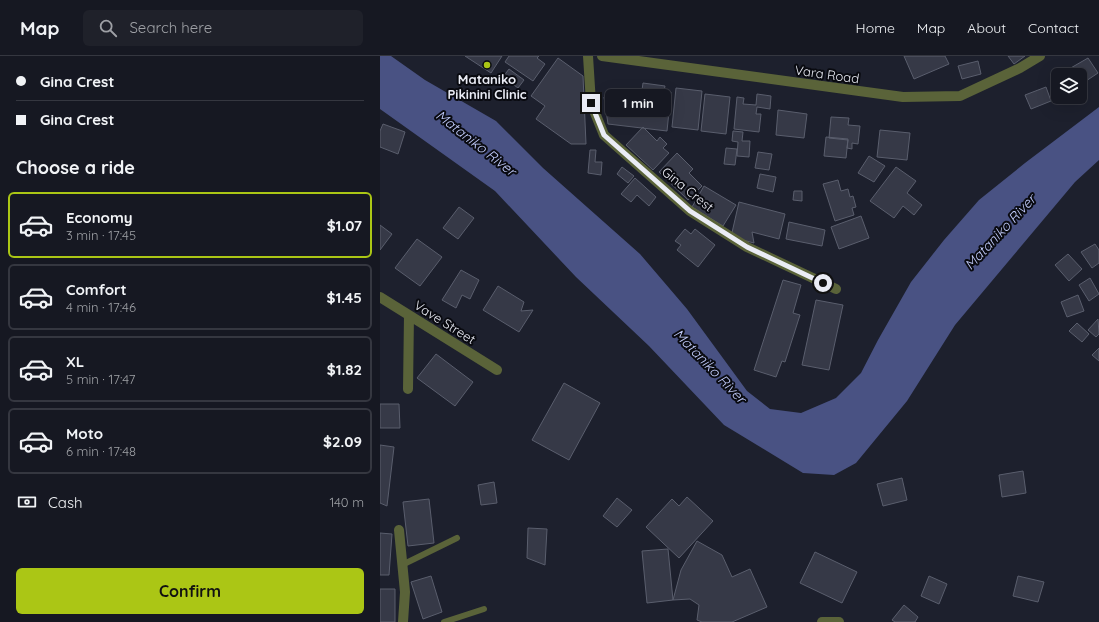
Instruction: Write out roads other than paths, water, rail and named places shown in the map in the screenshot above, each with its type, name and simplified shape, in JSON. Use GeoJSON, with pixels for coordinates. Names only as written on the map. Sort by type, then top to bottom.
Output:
{"type":"FeatureCollection","features":[{"type":"Feature","properties":{"kind":"street","name":"Gina Crest"},"geometry":{"type":"LineString","coordinates":[[588,56],[591,103],[604,135],[690,211],[747,247],[836,289]]}},
{"type":"Feature","properties":{"kind":"street","name":"Vara Road"},"geometry":{"type":"LineString","coordinates":[[602,56],[903,97],[960,96],[1020,68],[1040,56]]}},
{"type":"Feature","properties":{"kind":"street","name":"Vave Street"},"geometry":{"type":"LineString","coordinates":[[380,297],[497,370]]}},
{"type":"Feature","properties":{"kind":"street"},"geometry":{"type":"LineString","coordinates":[[408,390],[409,315]]}},
{"type":"Feature","properties":{"kind":"street"},"geometry":{"type":"LineString","coordinates":[[399,530],[404,564],[405,592],[403,622]]}},
{"type":"Feature","properties":{"kind":"street"},"geometry":{"type":"LineString","coordinates":[[822,622],[839,622]]}},
{"type":"Feature","properties":{"kind":"lane"},"geometry":{"type":"LineString","coordinates":[[404,564],[457,538]]}},
{"type":"Feature","properties":{"kind":"lane"},"geometry":{"type":"LineString","coordinates":[[444,622],[484,609]]}},
{"type":"Feature","properties":{"kind":"water","name":"Mataniko River"},"geometry":{"type":"Polygon","coordinates":[[[380,56],[391,56],[425,80],[496,121],[543,168],[640,254],[687,309],[747,391],[770,409],[801,413],[836,398],[861,373],[911,282],[944,240],[979,200],[1099,107],[1099,160],[1075,182],[955,325],[907,401],[856,463],[834,475],[803,473],[724,425],[649,346],[576,277],[495,191],[380,109],[380,56]]]}},
{"type":"Feature","properties":{"kind":"place","name":"Mataniko Pikinini Clinic"},"geometry":{"type":"Point","coordinates":[487,65]}}]}
